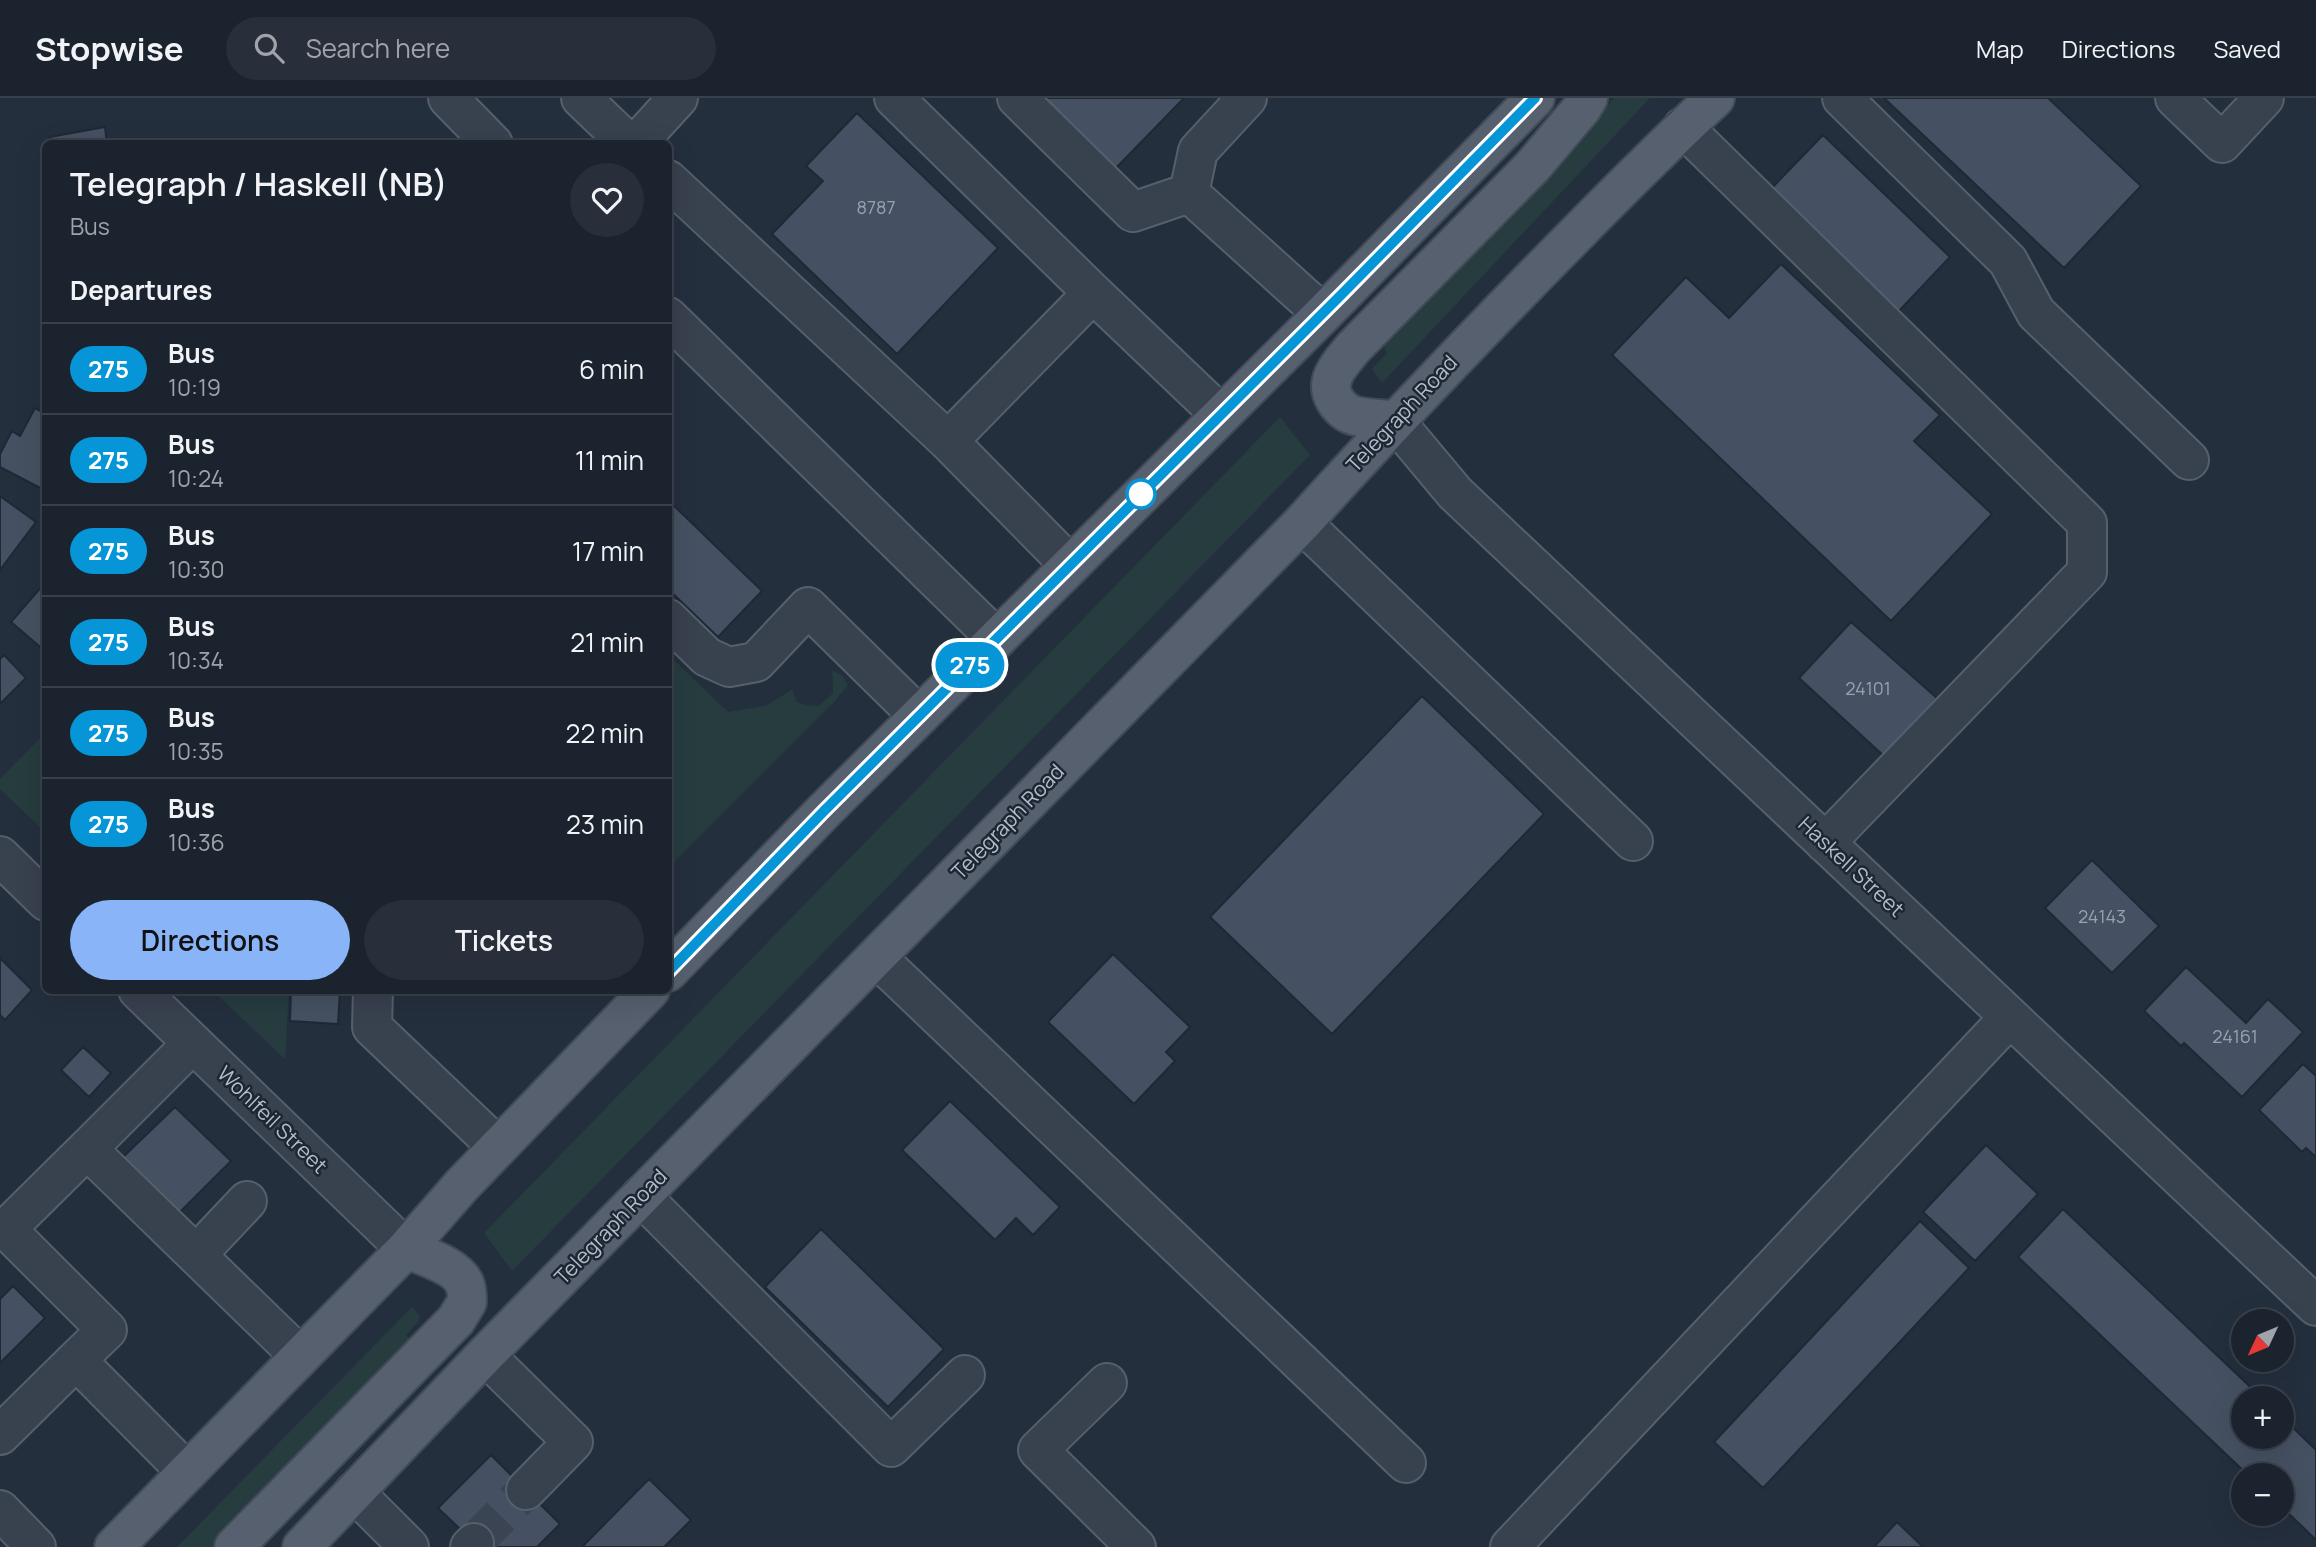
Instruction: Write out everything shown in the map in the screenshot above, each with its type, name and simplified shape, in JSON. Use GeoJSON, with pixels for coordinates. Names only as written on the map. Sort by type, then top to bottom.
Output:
{"type":"FeatureCollection","features":[{"type":"Feature","properties":{"kind":"main road"},"geometry":{"type":"LineString","coordinates":[[672,965],[1323,314],[1535,98]]}},
{"type":"Feature","properties":{"kind":"main road"},"geometry":{"type":"LineString","coordinates":[[1394,420],[1355,416],[1341,408],[1333,396],[1330,382],[1339,366],[1353,348],[1533,166],[1588,98]]}},
{"type":"Feature","properties":{"kind":"main road","name":"Telegraph Road"},"geometry":{"type":"LineString","coordinates":[[302,1547],[485,1355],[1302,523],[1394,420],[1683,120],[1715,98]]}},
{"type":"Feature","properties":{"kind":"main road"},"geometry":{"type":"LineString","coordinates":[[114,1547],[406,1249],[498,1147],[644,994]]}},
{"type":"Feature","properties":{"kind":"main road"},"geometry":{"type":"LineString","coordinates":[[234,1547],[456,1320],[467,1302],[465,1284],[458,1275],[435,1261],[406,1249]]}},
{"type":"Feature","properties":{"kind":"street"},"geometry":{"type":"LineString","coordinates":[[448,98],[489,140]]}},
{"type":"Feature","properties":{"kind":"street"},"geometry":{"type":"LineString","coordinates":[[581,98],[625,140]]}},
{"type":"Feature","properties":{"kind":"street"},"geometry":{"type":"LineString","coordinates":[[640,140],[678,98]]}},
{"type":"Feature","properties":{"kind":"street"},"geometry":{"type":"LineString","coordinates":[[894,98],[1221,415]]}},
{"type":"Feature","properties":{"kind":"street"},"geometry":{"type":"LineString","coordinates":[[1017,98],[1133,212],[1189,193]]}},
{"type":"Feature","properties":{"kind":"street"},"geometry":{"type":"LineString","coordinates":[[1189,193],[1198,151],[1247,98]]}},
{"type":"Feature","properties":{"kind":"street"},"geometry":{"type":"LineString","coordinates":[[1842,98],[2008,261],[2036,313],[2189,460]]}},
{"type":"Feature","properties":{"kind":"street"},"geometry":{"type":"LineString","coordinates":[[2175,98],[2222,143],[2264,98]]}},
{"type":"Feature","properties":{"kind":"street"},"geometry":{"type":"LineString","coordinates":[[1683,120],[2087,523],[2087,572],[1825,842]]}},
{"type":"Feature","properties":{"kind":"street"},"geometry":{"type":"LineString","coordinates":[[672,184],[948,441],[1070,565]]}},
{"type":"Feature","properties":{"kind":"street"},"geometry":{"type":"LineString","coordinates":[[1189,193],[1323,314]]}},
{"type":"Feature","properties":{"kind":"street"},"geometry":{"type":"LineString","coordinates":[[948,441],[1093,293]]}},
{"type":"Feature","properties":{"kind":"street"},"geometry":{"type":"LineString","coordinates":[[672,321],[997,639]]}},
{"type":"Feature","properties":{"kind":"street","name":"Haskell Street"},"geometry":{"type":"LineString","coordinates":[[1394,420],[1454,493],[2316,1306]]}},
{"type":"Feature","properties":{"kind":"street"},"geometry":{"type":"LineString","coordinates":[[1302,523],[1633,841]]}},
{"type":"Feature","properties":{"kind":"street"},"geometry":{"type":"LineString","coordinates":[[672,623],[706,657],[729,667],[756,662],[808,607],[919,716]]}},
{"type":"Feature","properties":{"kind":"street"},"geometry":{"type":"LineString","coordinates":[[0,856],[42,897]]}},
{"type":"Feature","properties":{"kind":"street"},"geometry":{"type":"LineString","coordinates":[[876,957],[1406,1463]]}},
{"type":"Feature","properties":{"kind":"street","name":"Wohlfeil Street"},"geometry":{"type":"LineString","coordinates":[[142,994],[406,1249]]}},
{"type":"Feature","properties":{"kind":"street"},"geometry":{"type":"LineString","coordinates":[[373,994],[372,1027],[498,1147]]}},
{"type":"Feature","properties":{"kind":"street"},"geometry":{"type":"LineString","coordinates":[[1510,1547],[2010,1017]]}},
{"type":"Feature","properties":{"kind":"street"},"geometry":{"type":"LineString","coordinates":[[0,1435],[107,1330],[6,1229],[193,1043]]}},
{"type":"Feature","properties":{"kind":"street"},"geometry":{"type":"LineString","coordinates":[[87,1149],[300,1356]]}},
{"type":"Feature","properties":{"kind":"street"},"geometry":{"type":"LineString","coordinates":[[641,1196],[891,1447],[965,1375]]}},
{"type":"Feature","properties":{"kind":"street"},"geometry":{"type":"LineString","coordinates":[[196,1255],[247,1201]]}},
{"type":"Feature","properties":{"kind":"street"},"geometry":{"type":"LineString","coordinates":[[485,1355],[573,1442],[526,1490]]}},
{"type":"Feature","properties":{"kind":"street"},"geometry":{"type":"LineString","coordinates":[[76,1360],[187,1472]]}},
{"type":"Feature","properties":{"kind":"street"},"geometry":{"type":"LineString","coordinates":[[1107,1383],[1038,1450],[1136,1547]]}},
{"type":"Feature","properties":{"kind":"street"},"geometry":{"type":"LineString","coordinates":[[354,1492],[409,1547]]}},
{"type":"Feature","properties":{"kind":"street"},"geometry":{"type":"LineString","coordinates":[[0,1510],[36,1547]]}},
{"type":"Feature","properties":{"kind":"green space"},"geometry":{"type":"Polygon","coordinates":[[[1614,98],[1650,98],[1382,383],[1372,369],[1387,353],[1382,345],[1569,151],[1614,98]]]}},
{"type":"Feature","properties":{"kind":"green space"},"geometry":{"type":"Polygon","coordinates":[[[1280,417],[1310,455],[512,1271],[485,1232],[1280,417]]]}},
{"type":"Feature","properties":{"kind":"green space"},"geometry":{"type":"Polygon","coordinates":[[[672,658],[728,712],[765,706],[792,690],[797,702],[819,706],[833,693],[831,670],[842,675],[848,685],[672,864],[672,658]]]}},
{"type":"Feature","properties":{"kind":"green space"},"geometry":{"type":"Polygon","coordinates":[[[42,736],[42,829],[0,789],[0,779],[42,736]]]}},
{"type":"Feature","properties":{"kind":"green space"},"geometry":{"type":"Polygon","coordinates":[[[216,994],[289,994],[285,1059],[216,994]]]}},
{"type":"Feature","properties":{"kind":"green space"},"geometry":{"type":"Polygon","coordinates":[[[412,1307],[419,1315],[419,1321],[406,1335],[413,1342],[212,1547],[177,1547],[412,1307]]]}},
{"type":"Feature","properties":{"kind":"building"},"geometry":{"type":"Polygon","coordinates":[[[1043,98],[1184,98],[1116,168],[1043,98]]]}},
{"type":"Feature","properties":{"kind":"building"},"geometry":{"type":"Polygon","coordinates":[[[1884,98],[2048,98],[2141,186],[2064,268],[1884,98]]]}},
{"type":"Feature","properties":{"kind":"building"},"geometry":{"type":"Polygon","coordinates":[[[857,113],[998,248],[897,354],[772,234],[823,181],[806,166],[857,113]]]}},
{"type":"Feature","properties":{"kind":"building"},"geometry":{"type":"Polygon","coordinates":[[[105,127],[107,140],[50,140],[50,137],[105,127]]]}},
{"type":"Feature","properties":{"kind":"building"},"geometry":{"type":"Polygon","coordinates":[[[1823,135],[1950,257],[1897,313],[1769,191],[1823,135]]]}},
{"type":"Feature","properties":{"kind":"building"},"geometry":{"type":"Polygon","coordinates":[[[1781,264],[1940,415],[1914,441],[1992,514],[1891,621],[1612,355],[1686,277],[1729,318],[1781,264]]]}},
{"type":"Feature","properties":{"kind":"building"},"geometry":{"type":"Polygon","coordinates":[[[35,408],[42,412],[42,489],[0,467],[0,454],[12,431],[20,436],[35,408]]]}},
{"type":"Feature","properties":{"kind":"building"},"geometry":{"type":"Polygon","coordinates":[[[0,496],[36,522],[0,570],[0,496]]]}},
{"type":"Feature","properties":{"kind":"building"},"geometry":{"type":"Polygon","coordinates":[[[672,504],[762,591],[718,637],[672,593],[672,504]]]}},
{"type":"Feature","properties":{"kind":"building"},"geometry":{"type":"Polygon","coordinates":[[[42,586],[42,649],[11,622],[42,586]]]}},
{"type":"Feature","properties":{"kind":"building"},"geometry":{"type":"Polygon","coordinates":[[[1851,622],[1938,699],[1885,757],[1799,678],[1851,622]]]}},
{"type":"Feature","properties":{"kind":"building"},"geometry":{"type":"Polygon","coordinates":[[[4,655],[26,678],[0,704],[0,659],[4,655]]]}},
{"type":"Feature","properties":{"kind":"building"},"geometry":{"type":"Polygon","coordinates":[[[1422,696],[1544,814],[1332,1034],[1210,917],[1422,696]]]}},
{"type":"Feature","properties":{"kind":"building"},"geometry":{"type":"Polygon","coordinates":[[[2092,860],[2159,926],[2112,973],[2045,908],[2092,860]]]}},
{"type":"Feature","properties":{"kind":"building"},"geometry":{"type":"Polygon","coordinates":[[[1113,954],[1190,1027],[1166,1052],[1175,1061],[1134,1104],[1048,1022],[1113,954]]]}},
{"type":"Feature","properties":{"kind":"building"},"geometry":{"type":"Polygon","coordinates":[[[0,958],[32,990],[5,1020],[0,1015],[0,958]]]}},
{"type":"Feature","properties":{"kind":"building"},"geometry":{"type":"Polygon","coordinates":[[[2186,967],[2246,1023],[2268,999],[2303,1032],[2242,1097],[2184,1043],[2181,1046],[2144,1011],[2186,967]]]}},
{"type":"Feature","properties":{"kind":"building"},"geometry":{"type":"Polygon","coordinates":[[[291,994],[340,994],[338,1024],[290,1021],[291,994]]]}},
{"type":"Feature","properties":{"kind":"building"},"geometry":{"type":"Polygon","coordinates":[[[83,1047],[111,1073],[89,1097],[61,1070],[83,1047]]]}},
{"type":"Feature","properties":{"kind":"building"},"geometry":{"type":"Polygon","coordinates":[[[2303,1064],[2316,1076],[2316,1157],[2306,1148],[2302,1152],[2259,1110],[2303,1064]]]}},
{"type":"Feature","properties":{"kind":"building"},"geometry":{"type":"Polygon","coordinates":[[[950,1101],[1060,1207],[1033,1235],[1016,1218],[995,1240],[902,1150],[950,1101]]]}},
{"type":"Feature","properties":{"kind":"building"},"geometry":{"type":"Polygon","coordinates":[[[175,1107],[231,1161],[176,1216],[120,1160],[175,1107]]]}},
{"type":"Feature","properties":{"kind":"building"},"geometry":{"type":"Polygon","coordinates":[[[1986,1145],[2038,1194],[1975,1261],[1923,1212],[1986,1145]]]}},
{"type":"Feature","properties":{"kind":"building"},"geometry":{"type":"Polygon","coordinates":[[[2063,1209],[2231,1369],[2231,1372],[2235,1372],[2249,1386],[2231,1386],[2231,1449],[2294,1449],[2294,1429],[2316,1450],[2316,1540],[2294,1519],[2294,1463],[2235,1463],[2018,1257],[2063,1209]]]}},
{"type":"Feature","properties":{"kind":"building"},"geometry":{"type":"Polygon","coordinates":[[[1920,1221],[1969,1268],[1763,1488],[1714,1442],[1920,1221]]]}},
{"type":"Feature","properties":{"kind":"building"},"geometry":{"type":"Polygon","coordinates":[[[821,1229],[944,1349],[888,1407],[765,1287],[821,1229]]]}},
{"type":"Feature","properties":{"kind":"building"},"geometry":{"type":"Polygon","coordinates":[[[13,1286],[45,1318],[0,1363],[0,1299],[13,1286]]]}},
{"type":"Feature","properties":{"kind":"building"},"geometry":{"type":"Polygon","coordinates":[[[491,1455],[560,1524],[537,1547],[479,1547],[438,1508],[491,1455]]]}},
{"type":"Feature","properties":{"kind":"building"},"geometry":{"type":"Polygon","coordinates":[[[649,1479],[691,1520],[664,1547],[582,1547],[649,1479]]]}},
{"type":"Feature","properties":{"kind":"building"},"geometry":{"type":"Polygon","coordinates":[[[1897,1522],[1923,1547],[1874,1547],[1897,1522]]]}},
{"type":"Feature","properties":{"kind":"tunnel"},"geometry":{"type":"LineString","coordinates":[[474,1543],[526,1490]]}},
{"type":"Feature","properties":{"kind":"bus line","name":"275"},"geometry":{"type":"LineString","coordinates":[[672,968],[823,812],[1535,98]]}}]}
